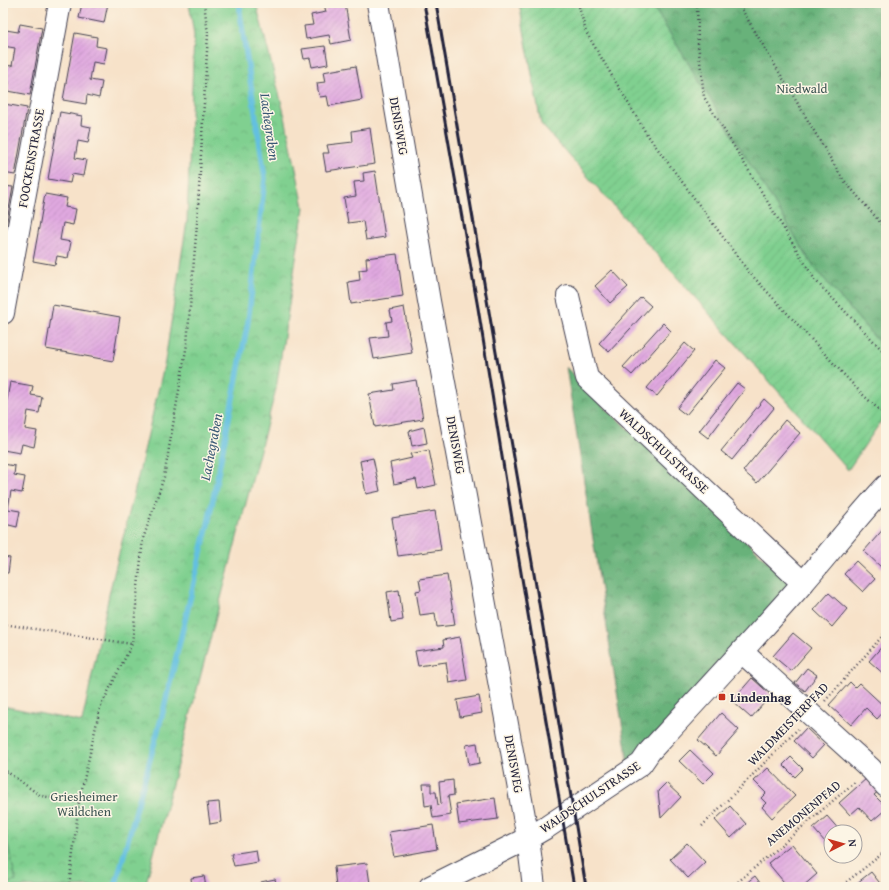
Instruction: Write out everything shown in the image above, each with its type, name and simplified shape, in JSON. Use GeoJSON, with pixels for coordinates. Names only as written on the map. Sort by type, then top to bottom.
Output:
{"type":"FeatureCollection","features":[{"type":"Feature","properties":{"kind":"street","name":"FOOCKENSTRASSE"},"geometry":{"type":"LineString","coordinates":[[3,313],[60,3]]}},
{"type":"Feature","properties":{"kind":"street","name":"DENISWEG"},"geometry":{"type":"LineString","coordinates":[[378,3],[429,301],[528,838],[534,887]]}},
{"type":"Feature","properties":{"kind":"street","name":"WALDSCHULSTRASSE"},"geometry":{"type":"LineString","coordinates":[[568,296],[587,378],[803,583]]}},
{"type":"Feature","properties":{"kind":"street","name":"WALDSCHULSTRASSE"},"geometry":{"type":"LineString","coordinates":[[430,887],[528,838],[556,822],[641,764],[650,751],[742,652],[803,583],[869,504],[886,486]]}},
{"type":"Feature","properties":{"kind":"street"},"geometry":{"type":"LineString","coordinates":[[742,652],[870,769],[886,786]]}},
{"type":"Feature","properties":{"kind":"path"},"geometry":{"type":"LineString","coordinates":[[69,887],[79,802],[100,708],[132,644],[143,539],[164,476],[187,344],[197,223],[208,34],[204,3]]}},
{"type":"Feature","properties":{"kind":"path"},"geometry":{"type":"LineString","coordinates":[[578,3],[586,32],[646,133],[748,271],[862,394],[886,416]]}},
{"type":"Feature","properties":{"kind":"path"},"geometry":{"type":"LineString","coordinates":[[697,3],[698,43],[704,97],[814,280],[886,354]]}},
{"type":"Feature","properties":{"kind":"path"},"geometry":{"type":"LineString","coordinates":[[738,3],[842,178],[886,229]]}},
{"type":"Feature","properties":{"kind":"path"},"geometry":{"type":"LineString","coordinates":[[3,624],[132,644]]}},
{"type":"Feature","properties":{"kind":"path","name":"WALDMEISTERPFAD"},"geometry":{"type":"LineString","coordinates":[[702,826],[812,716],[886,632]]}},
{"type":"Feature","properties":{"kind":"path"},"geometry":{"type":"LineString","coordinates":[[3,769],[41,796],[79,802]]}},
{"type":"Feature","properties":{"kind":"path","name":"ANEMONENPFAD"},"geometry":{"type":"LineString","coordinates":[[732,887],[870,769]]}},
{"type":"Feature","properties":{"kind":"path"},"geometry":{"type":"LineString","coordinates":[[840,887],[886,851]]}},
{"type":"Feature","properties":{"kind":"green space","name":"Griesheimer Wäldchen"},"geometry":{"type":"Polygon","coordinates":[[[189,3],[256,3],[285,117],[304,207],[276,389],[145,887],[3,887],[3,706],[82,722],[110,590],[165,361],[187,221],[194,35],[189,3]]]}},
{"type":"Feature","properties":{"kind":"green space"},"geometry":{"type":"Polygon","coordinates":[[[519,3],[651,3],[813,266],[886,351],[886,414],[848,470],[541,124],[519,3]]]}},
{"type":"Feature","properties":{"kind":"green space","name":"Niedwald"},"geometry":{"type":"Polygon","coordinates":[[[651,3],[886,3],[886,351],[813,266],[651,3]]]}},
{"type":"Feature","properties":{"kind":"green space"},"geometry":{"type":"Polygon","coordinates":[[[566,367],[592,395],[793,585],[629,768],[566,367]]]}},
{"type":"Feature","properties":{"kind":"green space"},"geometry":{"type":"Polygon","coordinates":[[[3,823],[16,881],[3,884],[3,823]]]}},
{"type":"Feature","properties":{"kind":"building"},"geometry":{"type":"Polygon","coordinates":[[[82,3],[108,3],[104,23],[79,18],[82,3]]]}},
{"type":"Feature","properties":{"kind":"building"},"geometry":{"type":"Polygon","coordinates":[[[345,3],[351,40],[331,44],[329,35],[306,39],[304,26],[313,25],[311,15],[326,12],[324,4],[345,3]]]}},
{"type":"Feature","properties":{"kind":"building"},"geometry":{"type":"Polygon","coordinates":[[[20,24],[42,28],[30,95],[8,91],[9,82],[3,81],[3,65],[12,66],[15,48],[3,46],[6,30],[18,32],[20,24]]]}},
{"type":"Feature","properties":{"kind":"building"},"geometry":{"type":"Polygon","coordinates":[[[75,33],[97,37],[96,46],[107,48],[104,64],[93,62],[90,80],[102,82],[99,98],[87,95],[86,104],[63,100],[75,33]]]}},
{"type":"Feature","properties":{"kind":"building"},"geometry":{"type":"Polygon","coordinates":[[[325,46],[328,64],[312,67],[310,58],[304,59],[302,49],[325,46]]]}},
{"type":"Feature","properties":{"kind":"building"},"geometry":{"type":"Polygon","coordinates":[[[356,66],[362,100],[329,106],[327,96],[320,97],[318,90],[317,83],[325,82],[323,72],[356,66]]]}},
{"type":"Feature","properties":{"kind":"building"},"geometry":{"type":"Polygon","coordinates":[[[4,104],[27,108],[15,175],[3,173],[4,104]]]}},
{"type":"Feature","properties":{"kind":"building"},"geometry":{"type":"Polygon","coordinates":[[[60,112],[82,116],[81,125],[91,127],[88,143],[78,141],[75,158],[86,160],[83,176],[72,174],[70,183],[48,179],[60,112]]]}},
{"type":"Feature","properties":{"kind":"building"},"geometry":{"type":"Polygon","coordinates":[[[370,128],[375,164],[326,171],[323,153],[329,153],[327,145],[353,142],[352,131],[370,128]]]}},
{"type":"Feature","properties":{"kind":"building"},"geometry":{"type":"Polygon","coordinates":[[[375,171],[385,237],[366,240],[363,221],[348,223],[344,198],[356,196],[354,182],[364,181],[363,173],[375,171]]]}},
{"type":"Feature","properties":{"kind":"building"},"geometry":{"type":"Polygon","coordinates":[[[3,186],[13,187],[4,237],[3,236],[3,186]]]}},
{"type":"Feature","properties":{"kind":"building"},"geometry":{"type":"Polygon","coordinates":[[[45,194],[67,198],[65,207],[76,209],[73,225],[63,223],[60,240],[71,242],[68,258],[57,256],[55,265],[33,261],[45,194]]]}},
{"type":"Feature","properties":{"kind":"building"},"geometry":{"type":"Polygon","coordinates":[[[397,254],[403,296],[351,304],[348,282],[360,280],[359,270],[367,269],[366,258],[397,254]]]}},
{"type":"Feature","properties":{"kind":"building"},"geometry":{"type":"Polygon","coordinates":[[[612,270],[628,287],[610,303],[595,286],[612,270]]]}},
{"type":"Feature","properties":{"kind":"building"},"geometry":{"type":"Polygon","coordinates":[[[641,297],[651,306],[609,352],[599,343],[641,297]]]}},
{"type":"Feature","properties":{"kind":"building"},"geometry":{"type":"Polygon","coordinates":[[[53,305],[120,317],[113,361],[46,349],[53,305]]]}},
{"type":"Feature","properties":{"kind":"building"},"geometry":{"type":"Polygon","coordinates":[[[404,307],[412,353],[374,359],[370,338],[388,336],[386,322],[392,321],[390,310],[404,307]]]}},
{"type":"Feature","properties":{"kind":"building"},"geometry":{"type":"Polygon","coordinates":[[[663,323],[671,331],[632,375],[623,367],[663,323]]]}},
{"type":"Feature","properties":{"kind":"building"},"geometry":{"type":"Polygon","coordinates":[[[685,343],[694,351],[657,396],[647,388],[685,343]]]}},
{"type":"Feature","properties":{"kind":"building"},"geometry":{"type":"Polygon","coordinates":[[[715,360],[725,368],[686,415],[677,408],[715,360]]]}},
{"type":"Feature","properties":{"kind":"building"},"geometry":{"type":"Polygon","coordinates":[[[416,380],[423,419],[375,427],[369,394],[394,390],[393,384],[416,380]]]}},
{"type":"Feature","properties":{"kind":"building"},"geometry":{"type":"Polygon","coordinates":[[[10,382],[33,386],[31,395],[42,397],[39,413],[28,411],[25,429],[37,431],[34,447],[22,444],[20,453],[3,450],[3,423],[10,382]]]}},
{"type":"Feature","properties":{"kind":"building"},"geometry":{"type":"Polygon","coordinates":[[[737,383],[745,389],[708,438],[699,431],[737,383]]]}},
{"type":"Feature","properties":{"kind":"building"},"geometry":{"type":"Polygon","coordinates":[[[764,399],[774,408],[732,460],[721,451],[764,399]]]}},
{"type":"Feature","properties":{"kind":"building"},"geometry":{"type":"Polygon","coordinates":[[[785,420],[800,433],[757,483],[743,471],[785,420]]]}},
{"type":"Feature","properties":{"kind":"building"},"geometry":{"type":"Polygon","coordinates":[[[424,427],[427,443],[412,446],[409,431],[424,427]]]}},
{"type":"Feature","properties":{"kind":"building"},"geometry":{"type":"Polygon","coordinates":[[[429,450],[436,485],[418,489],[416,479],[394,484],[390,463],[412,458],[410,454],[429,450]]]}},
{"type":"Feature","properties":{"kind":"building"},"geometry":{"type":"Polygon","coordinates":[[[373,458],[380,491],[366,494],[360,461],[373,458]]]}},
{"type":"Feature","properties":{"kind":"building"},"geometry":{"type":"Polygon","coordinates":[[[3,464],[15,466],[14,475],[25,477],[22,493],[11,491],[8,509],[20,511],[17,527],[5,524],[4,531],[3,531],[3,464]]]}},
{"type":"Feature","properties":{"kind":"building"},"geometry":{"type":"Polygon","coordinates":[[[435,511],[441,550],[398,556],[392,518],[435,511]]]}},
{"type":"Feature","properties":{"kind":"building"},"geometry":{"type":"Polygon","coordinates":[[[886,526],[886,563],[882,568],[864,551],[886,526]]]}},
{"type":"Feature","properties":{"kind":"building"},"geometry":{"type":"Polygon","coordinates":[[[3,557],[10,558],[8,573],[3,573],[3,557]]]}},
{"type":"Feature","properties":{"kind":"building"},"geometry":{"type":"Polygon","coordinates":[[[856,561],[875,579],[863,592],[844,574],[856,561]]]}},
{"type":"Feature","properties":{"kind":"building"},"geometry":{"type":"Polygon","coordinates":[[[447,575],[455,625],[437,627],[435,613],[420,615],[416,591],[421,590],[419,579],[447,575]]]}},
{"type":"Feature","properties":{"kind":"building"},"geometry":{"type":"Polygon","coordinates":[[[399,590],[403,620],[391,622],[387,592],[399,590]]]}},
{"type":"Feature","properties":{"kind":"building"},"geometry":{"type":"Polygon","coordinates":[[[829,593],[847,609],[832,627],[814,610],[829,593]]]}},
{"type":"Feature","properties":{"kind":"building"},"geometry":{"type":"Polygon","coordinates":[[[793,633],[811,648],[791,671],[773,656],[793,633]]]}},
{"type":"Feature","properties":{"kind":"building"},"geometry":{"type":"Polygon","coordinates":[[[460,637],[467,680],[449,683],[446,662],[418,666],[415,651],[444,647],[443,640],[460,637]]]}},
{"type":"Feature","properties":{"kind":"building"},"geometry":{"type":"Polygon","coordinates":[[[886,642],[886,676],[869,661],[886,642]]]}},
{"type":"Feature","properties":{"kind":"building"},"geometry":{"type":"Polygon","coordinates":[[[807,668],[817,675],[805,691],[795,683],[807,668]]]}},
{"type":"Feature","properties":{"kind":"building"},"geometry":{"type":"Polygon","coordinates":[[[752,678],[771,695],[751,718],[732,701],[752,678]]]}},
{"type":"Feature","properties":{"kind":"building"},"geometry":{"type":"Polygon","coordinates":[[[850,682],[855,687],[859,683],[886,708],[877,719],[866,708],[851,725],[829,705],[850,682]]]}},
{"type":"Feature","properties":{"kind":"building"},"geometry":{"type":"Polygon","coordinates":[[[479,696],[482,713],[460,717],[457,700],[479,696]]]}},
{"type":"Feature","properties":{"kind":"building"},"geometry":{"type":"Polygon","coordinates":[[[721,713],[739,730],[716,756],[698,740],[721,713]]]}},
{"type":"Feature","properties":{"kind":"building"},"geometry":{"type":"Polygon","coordinates":[[[806,728],[824,745],[812,758],[794,741],[806,728]]]}},
{"type":"Feature","properties":{"kind":"building"},"geometry":{"type":"Polygon","coordinates":[[[477,743],[480,763],[469,765],[466,745],[477,743]]]}},
{"type":"Feature","properties":{"kind":"building"},"geometry":{"type":"Polygon","coordinates":[[[690,750],[714,773],[703,784],[679,761],[690,750]]]}},
{"type":"Feature","properties":{"kind":"building"},"geometry":{"type":"Polygon","coordinates":[[[791,757],[803,769],[795,777],[783,765],[791,757]]]}},
{"type":"Feature","properties":{"kind":"building"},"geometry":{"type":"Polygon","coordinates":[[[768,768],[795,796],[772,818],[762,807],[766,803],[761,798],[766,793],[754,781],[768,768]]]}},
{"type":"Feature","properties":{"kind":"building"},"geometry":{"type":"Polygon","coordinates":[[[867,778],[879,791],[874,795],[886,807],[886,809],[872,821],[859,807],[850,815],[839,803],[867,778]]]}},
{"type":"Feature","properties":{"kind":"building"},"geometry":{"type":"Polygon","coordinates":[[[453,780],[454,795],[448,796],[451,815],[433,818],[431,805],[425,806],[423,784],[431,784],[431,792],[436,792],[438,805],[441,804],[439,782],[453,780]]]}},
{"type":"Feature","properties":{"kind":"building"},"geometry":{"type":"Polygon","coordinates":[[[666,783],[681,797],[661,818],[658,791],[666,783]]]}},
{"type":"Feature","properties":{"kind":"building"},"geometry":{"type":"Polygon","coordinates":[[[495,798],[498,819],[459,824],[456,804],[495,798]]]}},
{"type":"Feature","properties":{"kind":"building"},"geometry":{"type":"Polygon","coordinates":[[[219,802],[221,822],[210,824],[207,803],[219,802]]]}},
{"type":"Feature","properties":{"kind":"building"},"geometry":{"type":"Polygon","coordinates":[[[730,806],[746,824],[731,838],[715,820],[730,806]]]}},
{"type":"Feature","properties":{"kind":"building"},"geometry":{"type":"Polygon","coordinates":[[[827,816],[834,824],[823,824],[823,840],[813,828],[827,816]]]}},
{"type":"Feature","properties":{"kind":"building"},"geometry":{"type":"Polygon","coordinates":[[[433,825],[437,849],[394,857],[389,832],[433,825]]]}},
{"type":"Feature","properties":{"kind":"building"},"geometry":{"type":"Polygon","coordinates":[[[687,843],[705,862],[688,878],[670,859],[687,843]]]}},
{"type":"Feature","properties":{"kind":"building"},"geometry":{"type":"Polygon","coordinates":[[[792,844],[817,874],[802,887],[788,887],[768,863],[792,844]]]}},
{"type":"Feature","properties":{"kind":"building"},"geometry":{"type":"Polygon","coordinates":[[[256,850],[258,862],[234,866],[231,854],[256,850]]]}},
{"type":"Feature","properties":{"kind":"building"},"geometry":{"type":"Polygon","coordinates":[[[367,863],[370,884],[336,887],[334,867],[367,863]]]}},
{"type":"Feature","properties":{"kind":"building"},"geometry":{"type":"Polygon","coordinates":[[[871,872],[883,887],[861,887],[857,883],[871,872]]]}},
{"type":"Feature","properties":{"kind":"building"},"geometry":{"type":"Polygon","coordinates":[[[204,876],[206,887],[192,887],[191,878],[204,876]]]}},
{"type":"Feature","properties":{"kind":"building"},"geometry":{"type":"Polygon","coordinates":[[[755,876],[763,887],[741,887],[755,876]]]}},
{"type":"Feature","properties":{"kind":"building"},"geometry":{"type":"Polygon","coordinates":[[[275,879],[277,887],[262,887],[261,882],[275,879]]]}},
{"type":"Feature","properties":{"kind":"waterway","name":"Lachegraben"},"geometry":{"type":"LineString","coordinates":[[115,887],[163,712],[208,524],[248,322],[265,178],[240,13],[240,3]]}},
{"type":"Feature","properties":{"kind":"railway"},"geometry":{"type":"LineString","coordinates":[[424,3],[478,308],[574,887]]}},
{"type":"Feature","properties":{"kind":"railway"},"geometry":{"type":"LineString","coordinates":[[436,3],[531,555],[586,887]]}},
{"type":"Feature","properties":{"kind":"place","name":"Lindenhag"},"geometry":{"type":"Point","coordinates":[722,697]}}]}
